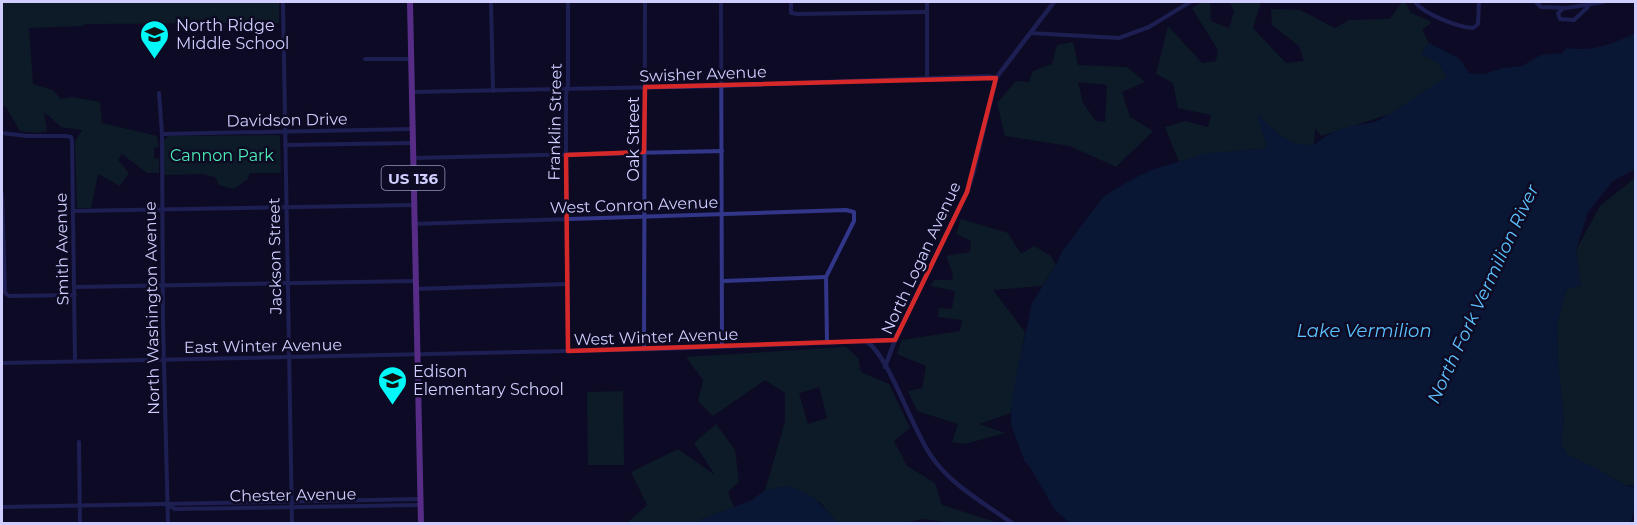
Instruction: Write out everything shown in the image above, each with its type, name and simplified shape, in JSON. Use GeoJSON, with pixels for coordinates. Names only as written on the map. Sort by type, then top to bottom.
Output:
{"type":"FeatureCollection","features":[{"type":"Feature","properties":{"kind":"main road","name":"US 136"},"geometry":{"type":"LineString","coordinates":[[410,2],[421,524]]}},
{"type":"Feature","properties":{"kind":"street","name":"Jackson Street"},"geometry":{"type":"LineString","coordinates":[[283,2],[292,524]]}},
{"type":"Feature","properties":{"kind":"street"},"geometry":{"type":"LineString","coordinates":[[491,2],[493,91]]}},
{"type":"Feature","properties":{"kind":"street","name":"Franklin Street"},"geometry":{"type":"LineString","coordinates":[[568,2],[566,155],[568,351]]}},
{"type":"Feature","properties":{"kind":"street","name":"Oak Street"},"geometry":{"type":"LineString","coordinates":[[644,350],[645,2]]}},
{"type":"Feature","properties":{"kind":"street"},"geometry":{"type":"LineString","coordinates":[[721,2],[722,346]]}},
{"type":"Feature","properties":{"kind":"street"},"geometry":{"type":"LineString","coordinates":[[791,2],[791,13],[927,12]]}},
{"type":"Feature","properties":{"kind":"street"},"geometry":{"type":"LineString","coordinates":[[927,2],[927,79]]}},
{"type":"Feature","properties":{"kind":"street","name":"North Logan Avenue"},"geometry":{"type":"LineString","coordinates":[[885,367],[895,340],[973,174],[996,78],[1054,2]]}},
{"type":"Feature","properties":{"kind":"street"},"geometry":{"type":"LineString","coordinates":[[1030,33],[1119,38],[1160,22],[1190,2]]}},
{"type":"Feature","properties":{"kind":"street"},"geometry":{"type":"LineString","coordinates":[[1415,2],[1425,11],[1464,27],[1473,28],[1478,24],[1479,2]]}},
{"type":"Feature","properties":{"kind":"street"},"geometry":{"type":"LineString","coordinates":[[1536,2],[1542,7],[1567,8]]}},
{"type":"Feature","properties":{"kind":"street"},"geometry":{"type":"LineString","coordinates":[[1589,3],[1579,16],[1569,21],[1560,19],[1558,15],[1560,11],[1567,8],[1589,3],[1603,2]]}},
{"type":"Feature","properties":{"kind":"street"},"geometry":{"type":"LineString","coordinates":[[365,59],[410,59]]}},
{"type":"Feature","properties":{"kind":"street","name":"Swisher Avenue"},"geometry":{"type":"LineString","coordinates":[[411,92],[722,86],[988,76],[996,78]]}},
{"type":"Feature","properties":{"kind":"street","name":"North Washington Avenue"},"geometry":{"type":"LineString","coordinates":[[159,93],[162,134],[168,524]]}},
{"type":"Feature","properties":{"kind":"street","name":"Davidson Drive"},"geometry":{"type":"LineString","coordinates":[[162,134],[412,129]]}},
{"type":"Feature","properties":{"kind":"street","name":"Smith Avenue"},"geometry":{"type":"LineString","coordinates":[[2,133],[70,137],[72,141],[75,361]]}},
{"type":"Feature","properties":{"kind":"street","name":"Davidson Drive"},"geometry":{"type":"LineString","coordinates":[[285,145],[412,143]]}},
{"type":"Feature","properties":{"kind":"street"},"geometry":{"type":"LineString","coordinates":[[412,158],[722,151]]}},
{"type":"Feature","properties":{"kind":"street"},"geometry":{"type":"LineString","coordinates":[[2,194],[5,293],[9,296],[75,295]]}},
{"type":"Feature","properties":{"kind":"street"},"geometry":{"type":"LineString","coordinates":[[74,211],[414,205]]}},
{"type":"Feature","properties":{"kind":"street","name":"West Conron Avenue"},"geometry":{"type":"LineString","coordinates":[[413,224],[846,210],[854,212],[854,221],[826,277]]}},
{"type":"Feature","properties":{"kind":"street"},"geometry":{"type":"LineString","coordinates":[[723,281],[826,277],[827,342]]}},
{"type":"Feature","properties":{"kind":"street"},"geometry":{"type":"LineString","coordinates":[[75,287],[415,281]]}},
{"type":"Feature","properties":{"kind":"street"},"geometry":{"type":"LineString","coordinates":[[415,289],[567,284]]}},
{"type":"Feature","properties":{"kind":"street","name":"West Winter Avenue"},"geometry":{"type":"LineString","coordinates":[[417,354],[644,350],[895,340]]}},
{"type":"Feature","properties":{"kind":"street"},"geometry":{"type":"LineString","coordinates":[[866,341],[875,349],[923,444],[933,459],[952,481],[1013,524]]}},
{"type":"Feature","properties":{"kind":"street","name":"East Winter Avenue"},"geometry":{"type":"LineString","coordinates":[[2,363],[417,354]]}},
{"type":"Feature","properties":{"kind":"street"},"geometry":{"type":"LineString","coordinates":[[79,441],[80,524]]}},
{"type":"Feature","properties":{"kind":"street"},"geometry":{"type":"LineString","coordinates":[[368,500],[368,506]]}},
{"type":"Feature","properties":{"kind":"street","name":"Chester Avenue"},"geometry":{"type":"LineString","coordinates":[[2,507],[368,500],[420,502]]}},
{"type":"Feature","properties":{"kind":"street"},"geometry":{"type":"LineString","coordinates":[[212,502],[212,508]]}},
{"type":"Feature","properties":{"kind":"street"},"geometry":{"type":"LineString","coordinates":[[250,502],[251,508]]}},
{"type":"Feature","properties":{"kind":"street","name":"Chester Avenue"},"geometry":{"type":"LineString","coordinates":[[168,505],[175,508],[251,508],[368,506],[420,502]]}},
{"type":"Feature","properties":{"kind":"highlighted area"},"geometry":{"type":"Polygon","coordinates":[[[996,78],[967,192],[895,340],[568,351],[566,155],[644,152],[645,87],[996,78]]]}},
{"type":"Feature","properties":{"kind":"green space"},"geometry":{"type":"Polygon","coordinates":[[[2,2],[279,2],[279,23],[85,24],[29,28],[33,84],[53,90],[61,99],[72,97],[100,102],[102,123],[157,136],[159,147],[154,148],[154,159],[159,158],[159,173],[147,173],[122,154],[118,160],[129,173],[120,186],[98,174],[91,208],[77,208],[75,142],[82,130],[61,127],[44,112],[47,131],[37,133],[20,131],[6,107],[2,105],[2,2]]]}},
{"type":"Feature","properties":{"kind":"green space"},"geometry":{"type":"Polygon","coordinates":[[[1203,2],[1210,2],[1211,21],[1229,28],[1234,12],[1230,2],[1261,2],[1253,28],[1286,63],[1304,61],[1299,46],[1272,25],[1271,9],[1300,10],[1335,28],[1349,20],[1390,19],[1402,2],[1405,2],[1411,13],[1432,22],[1422,30],[1429,43],[1421,54],[1439,63],[1447,77],[1393,113],[1321,136],[1315,128],[1314,146],[1289,141],[1258,115],[1268,148],[1204,154],[1179,162],[1165,127],[1185,121],[1208,127],[1211,115],[1178,108],[1173,83],[1156,74],[1168,26],[1202,63],[1216,61],[1218,50],[1192,8],[1203,2]]]}},
{"type":"Feature","properties":{"kind":"green space"},"geometry":{"type":"Polygon","coordinates":[[[1073,42],[1078,65],[1127,67],[1145,82],[1122,92],[1130,117],[1153,131],[1116,167],[1070,146],[1005,136],[997,103],[1016,81],[1029,82],[1033,71],[1052,64],[1057,45],[1073,42]],[[1078,82],[1083,103],[1096,121],[1105,122],[1107,85],[1078,82]]]}},
{"type":"Feature","properties":{"kind":"green space","name":"Cannon Park"},"geometry":{"type":"Polygon","coordinates":[[[168,136],[280,136],[281,173],[250,173],[248,179],[234,189],[219,185],[215,177],[202,174],[164,175],[164,140],[168,136]]]}},
{"type":"Feature","properties":{"kind":"green space"},"geometry":{"type":"Polygon","coordinates":[[[1635,178],[1635,485],[1624,485],[1598,469],[1567,455],[1561,444],[1564,419],[1558,363],[1557,325],[1566,290],[1581,285],[1576,250],[1600,206],[1635,178]]]}},
{"type":"Feature","properties":{"kind":"green space"},"geometry":{"type":"Polygon","coordinates":[[[961,219],[1008,233],[1021,254],[1034,246],[1050,255],[1056,265],[1042,286],[993,290],[1025,332],[1011,413],[979,424],[1005,433],[965,444],[952,442],[958,424],[917,411],[908,391],[922,388],[926,366],[897,354],[902,340],[960,331],[962,320],[938,317],[939,308],[952,309],[955,291],[931,286],[934,280],[952,280],[953,274],[946,256],[970,252],[971,241],[956,234],[961,219]]]}},
{"type":"Feature","properties":{"kind":"green space"},"geometry":{"type":"Polygon","coordinates":[[[846,347],[858,358],[861,372],[889,384],[910,428],[894,441],[907,466],[935,483],[942,505],[999,523],[953,523],[923,519],[904,523],[837,523],[821,503],[788,486],[765,490],[785,422],[785,393],[765,380],[713,416],[698,401],[703,380],[686,357],[846,347]],[[819,387],[799,393],[808,424],[827,418],[819,387]]]}},
{"type":"Feature","properties":{"kind":"green space"},"geometry":{"type":"Polygon","coordinates":[[[623,391],[624,465],[588,465],[587,392],[623,391]]]}},
{"type":"Feature","properties":{"kind":"green space"},"geometry":{"type":"Polygon","coordinates":[[[716,424],[735,450],[739,482],[728,492],[734,507],[696,523],[626,524],[647,505],[631,472],[678,449],[715,475],[694,443],[716,424]]]}},
{"type":"Feature","properties":{"kind":"water","name":"Lake Vermilion"},"geometry":{"type":"Polygon","coordinates":[[[1635,33],[1635,169],[1613,181],[1588,212],[1576,250],[1581,285],[1566,290],[1557,325],[1558,363],[1564,419],[1561,444],[1567,455],[1598,469],[1624,485],[1635,487],[1635,508],[1630,523],[1071,524],[1055,510],[1025,462],[1011,425],[1012,396],[1032,303],[1063,250],[1104,196],[1151,170],[1204,154],[1267,148],[1257,114],[1282,137],[1304,145],[1314,145],[1344,128],[1379,120],[1447,77],[1439,63],[1421,54],[1429,43],[1459,58],[1469,73],[1484,74],[1503,68],[1522,66],[1541,55],[1562,53],[1567,48],[1585,49],[1603,46],[1635,33]]]}},
{"type":"Feature","properties":{"kind":"water"},"geometry":{"type":"Polygon","coordinates":[[[788,486],[816,500],[837,523],[696,523],[752,500],[765,490],[788,486]]]}},
{"type":"Feature","properties":{"kind":"place","name":"North Ridge Middle School"},"geometry":{"type":"Point","coordinates":[155,60]}},
{"type":"Feature","properties":{"kind":"place","name":"Edison Elementary School"},"geometry":{"type":"Point","coordinates":[392,406]}},
{"type":"Feature","properties":{"kind":"water label","name":"North Fork Vermilion River"},"geometry":{"type":"Point","coordinates":[1483,294]}}]}
